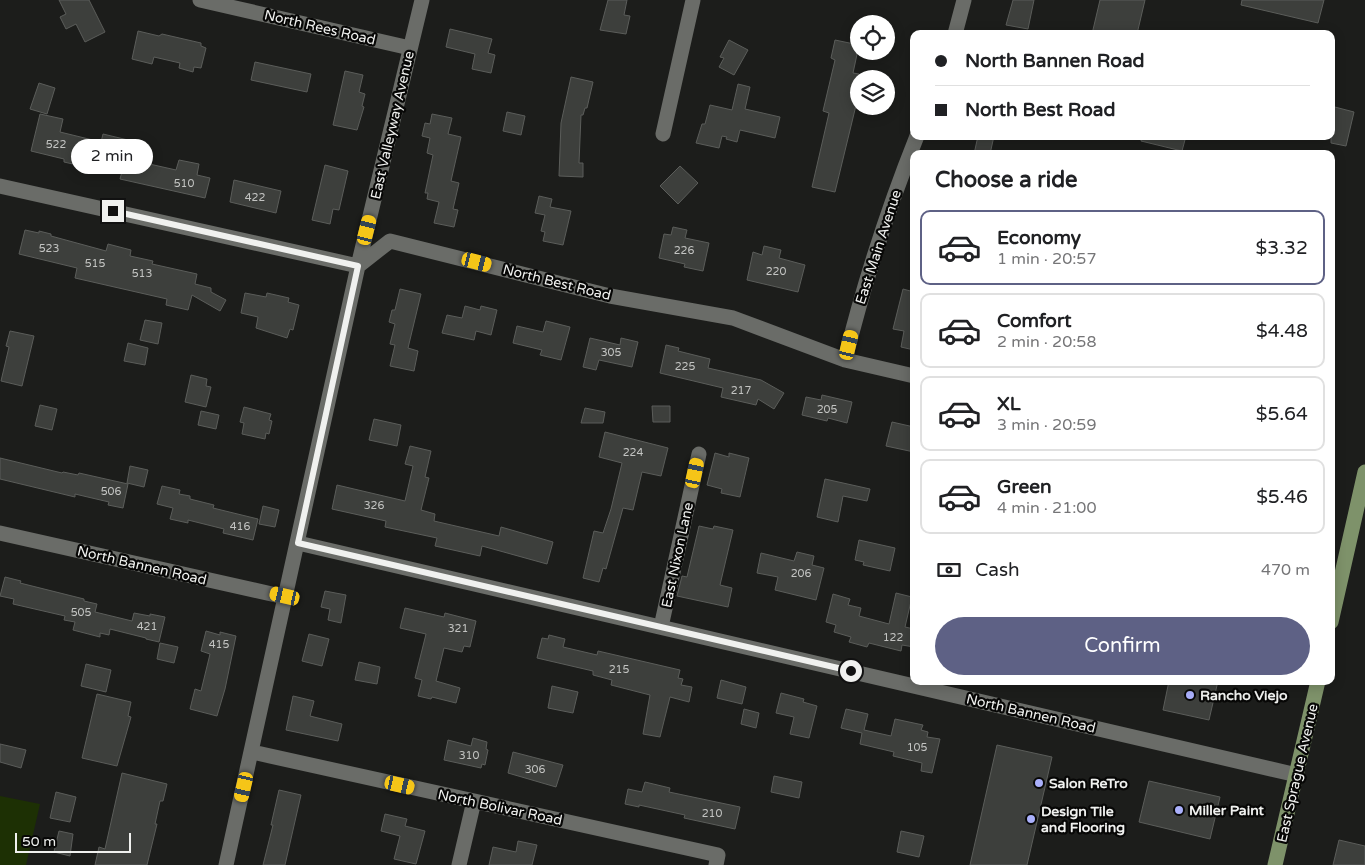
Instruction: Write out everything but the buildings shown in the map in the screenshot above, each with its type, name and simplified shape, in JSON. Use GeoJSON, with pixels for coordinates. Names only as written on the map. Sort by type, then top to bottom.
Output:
{"type":"FeatureCollection","features":[{"type":"Feature","properties":{"kind":"main road"},"geometry":{"type":"LineString","coordinates":[[1335,604],[1365,472]]}},
{"type":"Feature","properties":{"kind":"main road","name":"East Sprague Avenue"},"geometry":{"type":"LineString","coordinates":[[1275,865],[1317,685]]}},
{"type":"Feature","properties":{"kind":"street","name":"North Rees Road"},"geometry":{"type":"LineString","coordinates":[[200,0],[410,48]]}},
{"type":"Feature","properties":{"kind":"street","name":"East Valleyway Avenue"},"geometry":{"type":"LineString","coordinates":[[226,865],[358,266],[422,0]]}},
{"type":"Feature","properties":{"kind":"street"},"geometry":{"type":"LineString","coordinates":[[663,134],[693,0]]}},
{"type":"Feature","properties":{"kind":"street"},"geometry":{"type":"LineString","coordinates":[[956,30],[964,0]]}},
{"type":"Feature","properties":{"kind":"street","name":"East Main Avenue"},"geometry":{"type":"LineString","coordinates":[[845,360],[868,271],[910,154]]}},
{"type":"Feature","properties":{"kind":"street"},"geometry":{"type":"LineString","coordinates":[[0,186],[358,266]]}},
{"type":"Feature","properties":{"kind":"street","name":"North Best Road"},"geometry":{"type":"LineString","coordinates":[[358,266],[390,241],[610,296],[733,318],[845,360],[910,375]]}},
{"type":"Feature","properties":{"kind":"street","name":"East Nixon Lane"},"geometry":{"type":"LineString","coordinates":[[661,627],[699,454]]}},
{"type":"Feature","properties":{"kind":"street","name":"North Bannen Road"},"geometry":{"type":"LineString","coordinates":[[0,533],[285,596]]}},
{"type":"Feature","properties":{"kind":"street","name":"North Bannen Road"},"geometry":{"type":"LineString","coordinates":[[298,543],[910,685]]}},
{"type":"Feature","properties":{"kind":"street","name":"North Bannen Road"},"geometry":{"type":"LineString","coordinates":[[910,685],[1297,775]]}},
{"type":"Feature","properties":{"kind":"street","name":"North Bolivar Road"},"geometry":{"type":"LineString","coordinates":[[252,752],[474,801],[717,860]]}},
{"type":"Feature","properties":{"kind":"street"},"geometry":{"type":"LineString","coordinates":[[459,865],[474,801]]}},
{"type":"Feature","properties":{"kind":"green space"},"geometry":{"type":"Polygon","coordinates":[[[0,796],[40,804],[26,865],[0,865],[0,796]]]}},
{"type":"Feature","properties":{"kind":"place","name":"Rancho Viejo"},"geometry":{"type":"Point","coordinates":[1190,695]}},
{"type":"Feature","properties":{"kind":"place","name":"Salon ReTro"},"geometry":{"type":"Point","coordinates":[1039,783]}},
{"type":"Feature","properties":{"kind":"place","name":"Miller Paint"},"geometry":{"type":"Point","coordinates":[1179,810]}},
{"type":"Feature","properties":{"kind":"place","name":"Design Tile and Flooring"},"geometry":{"type":"Point","coordinates":[1031,819]}},
{"type":"Feature","properties":{"kind":"route"},"geometry":{"type":"LineString","coordinates":[[113,211],[358,266],[298,543],[851,671]]}}]}
